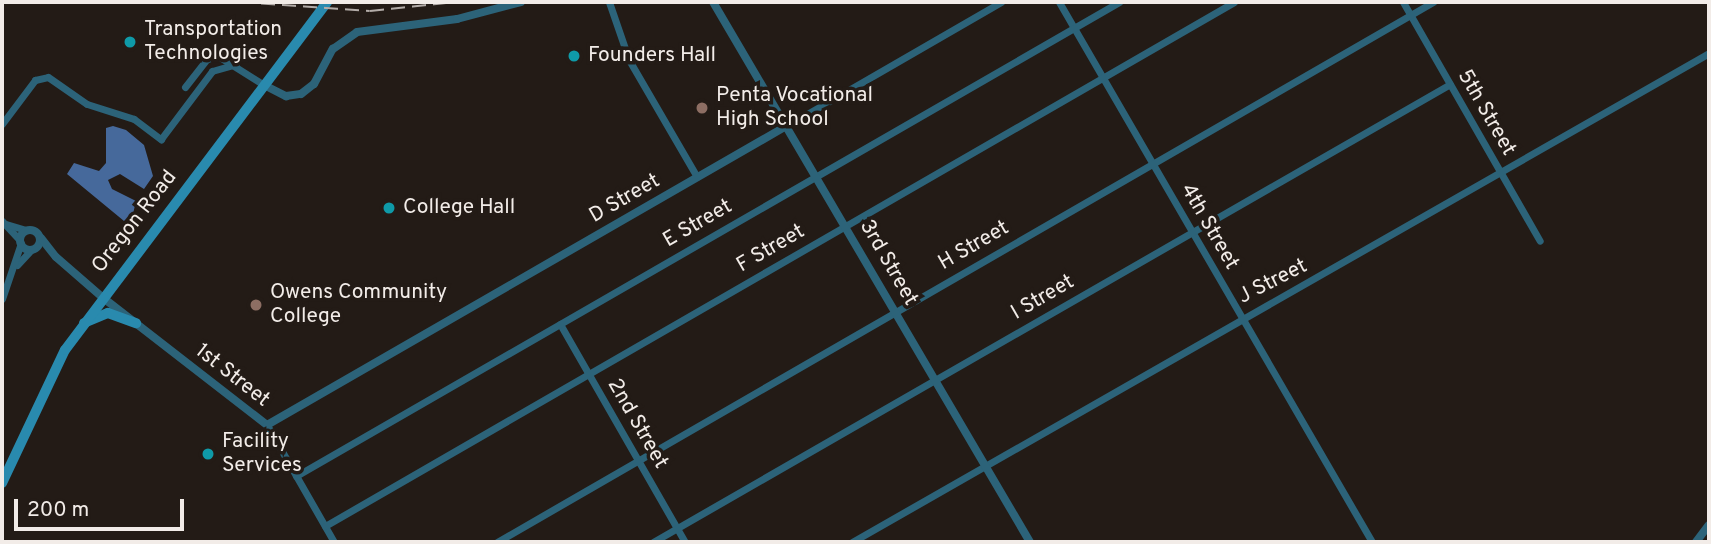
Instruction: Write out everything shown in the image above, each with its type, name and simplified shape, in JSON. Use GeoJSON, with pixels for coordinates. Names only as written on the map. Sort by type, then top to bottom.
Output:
{"type":"FeatureCollection","features":[{"type":"Feature","properties":{"kind":"main road","name":"Oregon Road"},"geometry":{"type":"LineString","coordinates":[[2,483],[53,371],[83,323],[327,2]]}},
{"type":"Feature","properties":{"kind":"main road"},"geometry":{"type":"LineString","coordinates":[[83,323],[108,313],[136,323]]}},
{"type":"Feature","properties":{"kind":"street"},"geometry":{"type":"LineString","coordinates":[[185,87],[212,57],[236,64],[264,85],[286,96],[301,94],[314,84],[333,49],[357,32],[457,19],[521,2]]}},
{"type":"Feature","properties":{"kind":"street"},"geometry":{"type":"LineString","coordinates":[[608,2],[629,60],[697,177]]}},
{"type":"Feature","properties":{"kind":"street","name":"3rd Street"},"geometry":{"type":"LineString","coordinates":[[713,2],[788,125],[1030,542]]}},
{"type":"Feature","properties":{"kind":"street","name":"D Street"},"geometry":{"type":"LineString","coordinates":[[267,425],[1001,2]]}},
{"type":"Feature","properties":{"kind":"street","name":"4th Street"},"geometry":{"type":"LineString","coordinates":[[1059,2],[1372,542]]}},
{"type":"Feature","properties":{"kind":"street","name":"E Street"},"geometry":{"type":"LineString","coordinates":[[296,476],[1119,2]]}},
{"type":"Feature","properties":{"kind":"street","name":"F Street"},"geometry":{"type":"LineString","coordinates":[[325,526],[1234,2]]}},
{"type":"Feature","properties":{"kind":"street","name":"5th Street"},"geometry":{"type":"LineString","coordinates":[[1403,2],[1540,241]]}},
{"type":"Feature","properties":{"kind":"street","name":"H Street"},"geometry":{"type":"LineString","coordinates":[[497,542],[1433,2]]}},
{"type":"Feature","properties":{"kind":"street","name":"J Street"},"geometry":{"type":"LineString","coordinates":[[852,542],[1241,318],[1298,291],[1709,52]]}},
{"type":"Feature","properties":{"kind":"street"},"geometry":{"type":"LineString","coordinates":[[2,124],[35,80],[43,77],[52,78],[87,104],[134,119],[161,139],[218,66],[236,64]]}},
{"type":"Feature","properties":{"kind":"street","name":"I Street"},"geometry":{"type":"LineString","coordinates":[[653,542],[1450,84]]}},
{"type":"Feature","properties":{"kind":"street"},"geometry":{"type":"LineString","coordinates":[[4,222],[34,230],[56,257]]}},
{"type":"Feature","properties":{"kind":"street"},"geometry":{"type":"LineString","coordinates":[[4,222],[20,242],[56,257]]}},
{"type":"Feature","properties":{"kind":"street"},"geometry":{"type":"LineString","coordinates":[[2,299],[26,230]]}},
{"type":"Feature","properties":{"kind":"street"},"geometry":{"type":"LineString","coordinates":[[16,265],[40,238]]}},
{"type":"Feature","properties":{"kind":"street","name":"1st Street"},"geometry":{"type":"LineString","coordinates":[[56,257],[102,297],[267,425],[334,542]]}},
{"type":"Feature","properties":{"kind":"street","name":"2nd Street"},"geometry":{"type":"LineString","coordinates":[[559,324],[685,542]]}},
{"type":"Feature","properties":{"kind":"street"},"geometry":{"type":"LineString","coordinates":[[1696,542],[1709,525]]}},
{"type":"Feature","properties":{"kind":"water"},"geometry":{"type":"Polygon","coordinates":[[[113,126],[126,130],[144,145],[153,176],[144,189],[120,174],[108,180],[112,189],[136,201],[133,214],[124,221],[67,174],[74,163],[99,171],[106,163],[106,128],[113,126]]]}},
{"type":"Feature","properties":{"kind":"railway"},"geometry":{"type":"LineString","coordinates":[[240,2],[370,11],[456,2]]}},
{"type":"Feature","properties":{"kind":"place","name":"Transportation Technologies"},"geometry":{"type":"Point","coordinates":[130,42]}},
{"type":"Feature","properties":{"kind":"place","name":"Founders Hall"},"geometry":{"type":"Point","coordinates":[574,56]}},
{"type":"Feature","properties":{"kind":"place","name":"Penta Vocational High School"},"geometry":{"type":"Point","coordinates":[702,108]}},
{"type":"Feature","properties":{"kind":"place","name":"College Hall"},"geometry":{"type":"Point","coordinates":[389,208]}},
{"type":"Feature","properties":{"kind":"place","name":"Owens Community College"},"geometry":{"type":"Point","coordinates":[256,305]}},
{"type":"Feature","properties":{"kind":"place","name":"Facility Services"},"geometry":{"type":"Point","coordinates":[208,454]}}]}
